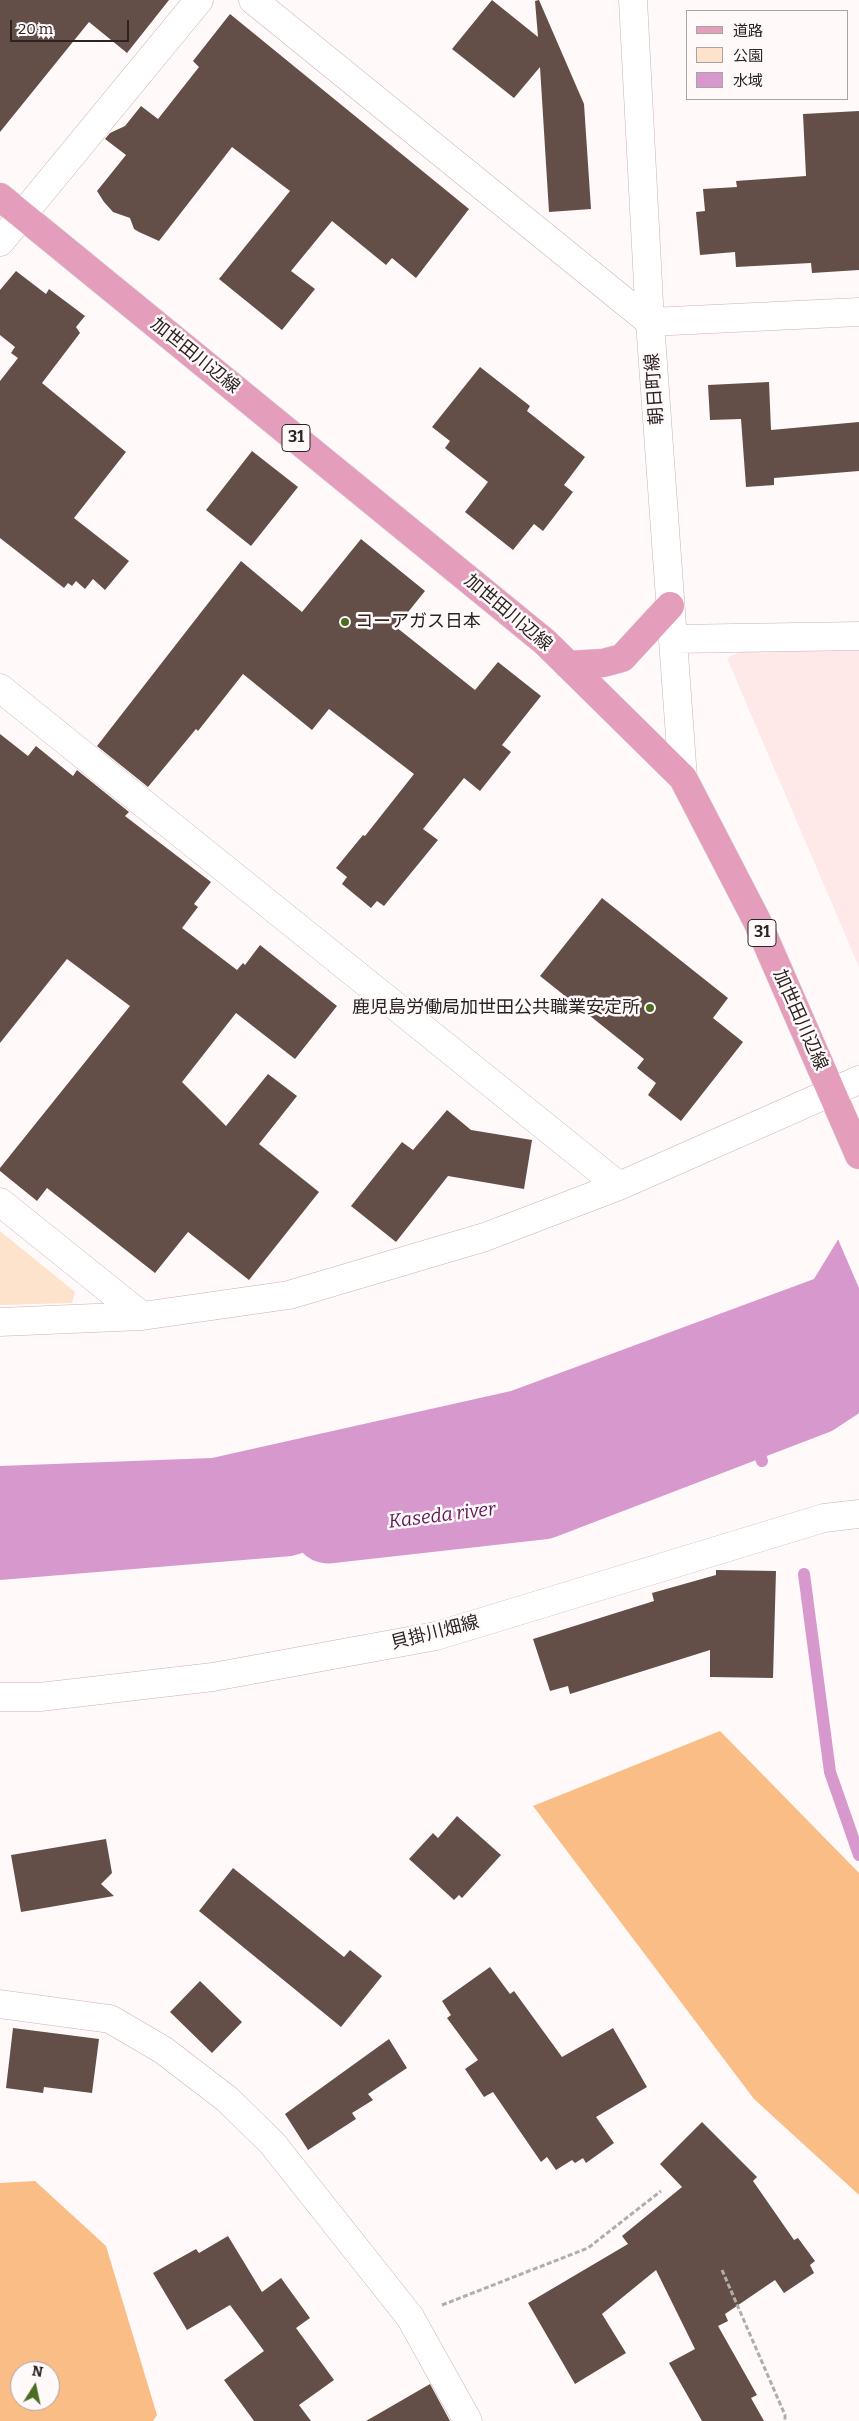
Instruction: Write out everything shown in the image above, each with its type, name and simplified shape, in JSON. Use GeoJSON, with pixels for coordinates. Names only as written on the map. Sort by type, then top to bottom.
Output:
{"type":"FeatureCollection","features":[{"type":"Feature","properties":{"kind":"main road","name":"加世田川辺線"},"geometry":{"type":"LineString","coordinates":[[0,197],[545,642],[683,778],[757,922],[854,1143]]}},
{"type":"Feature","properties":{"kind":"main road"},"geometry":{"type":"LineString","coordinates":[[568,665],[603,663],[622,658],[670,606]]}},
{"type":"Feature","properties":{"kind":"street"},"geometry":{"type":"LineString","coordinates":[[0,242],[199,0]]}},
{"type":"Feature","properties":{"kind":"street"},"geometry":{"type":"LineString","coordinates":[[253,0],[650,322],[859,312]]}},
{"type":"Feature","properties":{"kind":"street","name":"朝日町線"},"geometry":{"type":"LineString","coordinates":[[633,0],[650,322],[683,778]]}},
{"type":"Feature","properties":{"kind":"street"},"geometry":{"type":"LineString","coordinates":[[673,639],[859,636]]}},
{"type":"Feature","properties":{"kind":"street"},"geometry":{"type":"LineString","coordinates":[[0,688],[619,1186]]}},
{"type":"Feature","properties":{"kind":"street"},"geometry":{"type":"LineString","coordinates":[[0,1322],[142,1316],[289,1295],[485,1237],[619,1186],[859,1080]]}},
{"type":"Feature","properties":{"kind":"street"},"geometry":{"type":"LineString","coordinates":[[0,1202],[142,1316]]}},
{"type":"Feature","properties":{"kind":"street","name":"貝掛川畑線"},"geometry":{"type":"LineString","coordinates":[[0,1697],[40,1696],[212,1677],[436,1636],[824,1518],[859,1514]]}},
{"type":"Feature","properties":{"kind":"street"},"geometry":{"type":"LineString","coordinates":[[0,2004],[110,2018],[164,2050],[227,2099],[272,2143],[410,2317],[468,2421]]}},
{"type":"Feature","properties":{"kind":"path"},"geometry":{"type":"LineString","coordinates":[[410,2317],[588,2248],[661,2191]]}},
{"type":"Feature","properties":{"kind":"path"},"geometry":{"type":"LineString","coordinates":[[722,2270],[785,2415],[785,2421]]}},
{"type":"Feature","properties":{"kind":"shaded area"},"geometry":{"type":"Polygon","coordinates":[[[859,646],[859,967],[727,658],[742,651],[859,646]]]}},
{"type":"Feature","properties":{"kind":"shaded area"},"geometry":{"type":"Polygon","coordinates":[[[720,1731],[859,1873],[859,2195],[754,2099],[533,1806],[720,1731]]]}},
{"type":"Feature","properties":{"kind":"shaded area"},"geometry":{"type":"Polygon","coordinates":[[[35,2181],[106,2246],[157,2415],[153,2421],[0,2421],[0,2183],[35,2181]]]}},
{"type":"Feature","properties":{"kind":"green space"},"geometry":{"type":"Polygon","coordinates":[[[0,1231],[75,1292],[72,1303],[0,1305],[0,1231]]]}},
{"type":"Feature","properties":{"kind":"water"},"geometry":{"type":"Polygon","coordinates":[[[859,1205],[859,1389],[850,1393],[292,1556],[0,1580],[0,1466],[212,1458],[511,1391],[814,1279],[859,1205]]]}},
{"type":"Feature","properties":{"kind":"pier"},"geometry":{"type":"Polygon","coordinates":[[[859,1203],[859,1288],[837,1237],[859,1203]]]}},
{"type":"Feature","properties":{"kind":"building"},"geometry":{"type":"Polygon","coordinates":[[[0,0],[169,0],[127,53],[89,22],[0,132],[0,0]]]}},
{"type":"Feature","properties":{"kind":"building"},"geometry":{"type":"Polygon","coordinates":[[[492,0],[538,37],[535,1],[539,0],[584,104],[591,209],[549,212],[540,67],[514,98],[452,49],[492,0]]]}},
{"type":"Feature","properties":{"kind":"building"},"geometry":{"type":"Polygon","coordinates":[[[230,14],[469,209],[416,278],[392,258],[386,265],[332,221],[291,271],[315,289],[282,330],[219,279],[290,191],[232,147],[159,241],[134,229],[130,218],[113,212],[104,202],[97,191],[126,155],[105,139],[110,133],[125,126],[141,106],[158,119],[199,67],[193,61],[230,14]]]}},
{"type":"Feature","properties":{"kind":"building"},"geometry":{"type":"Polygon","coordinates":[[[859,111],[859,270],[812,273],[811,263],[736,267],[735,252],[700,255],[696,212],[705,211],[703,189],[737,187],[736,181],[806,176],[803,114],[859,111]]]}},
{"type":"Feature","properties":{"kind":"building"},"geometry":{"type":"Polygon","coordinates":[[[16,271],[46,294],[49,289],[85,316],[76,327],[80,333],[42,383],[126,452],[74,518],[129,561],[105,590],[93,579],[85,589],[76,581],[72,586],[68,583],[64,588],[0,538],[0,381],[18,358],[11,353],[15,347],[0,335],[0,290],[16,271]]]}},
{"type":"Feature","properties":{"kind":"building"},"geometry":{"type":"Polygon","coordinates":[[[480,367],[530,406],[527,411],[585,457],[564,485],[573,492],[543,531],[534,524],[513,550],[465,512],[488,482],[445,448],[450,441],[432,427],[480,367]]]}},
{"type":"Feature","properties":{"kind":"building"},"geometry":{"type":"Polygon","coordinates":[[[769,382],[771,430],[859,422],[859,471],[774,478],[774,485],[746,487],[741,419],[710,420],[708,385],[769,382]]]}},
{"type":"Feature","properties":{"kind":"building"},"geometry":{"type":"Polygon","coordinates":[[[252,451],[298,487],[251,546],[206,510],[252,451]]]}},
{"type":"Feature","properties":{"kind":"building"},"geometry":{"type":"Polygon","coordinates":[[[361,539],[425,591],[396,627],[475,690],[498,662],[541,696],[502,745],[511,752],[480,791],[464,778],[423,829],[438,840],[384,906],[377,901],[371,908],[342,884],[347,877],[336,868],[363,835],[365,836],[414,774],[329,709],[312,730],[243,674],[198,731],[196,729],[148,787],[97,746],[241,561],[302,612],[361,539]]]}},
{"type":"Feature","properties":{"kind":"building"},"geometry":{"type":"Polygon","coordinates":[[[0,734],[28,756],[36,746],[73,776],[77,770],[129,812],[125,816],[211,882],[194,904],[198,907],[182,928],[237,970],[243,963],[245,965],[260,945],[337,1006],[295,1059],[236,1013],[182,1082],[226,1126],[268,1074],[297,1096],[259,1144],[319,1192],[249,1280],[188,1232],[155,1273],[47,1188],[37,1201],[0,1171],[0,1168],[130,1006],[67,959],[0,1043],[0,734]]]}},
{"type":"Feature","properties":{"kind":"building","name":"鹿児島労働局加世田公共職業安定所"},"geometry":{"type":"Polygon","coordinates":[[[602,898],[728,998],[713,1018],[743,1042],[681,1121],[648,1095],[656,1083],[637,1068],[644,1059],[540,976],[602,898]]]}},
{"type":"Feature","properties":{"kind":"building"},"geometry":{"type":"Polygon","coordinates":[[[447,1110],[471,1130],[532,1140],[524,1189],[448,1176],[396,1242],[351,1206],[402,1142],[413,1150],[447,1110]]]}},
{"type":"Feature","properties":{"kind":"building"},"geometry":{"type":"Polygon","coordinates":[[[716,1570],[776,1571],[773,1678],[710,1677],[710,1650],[570,1694],[568,1686],[550,1691],[533,1639],[654,1601],[652,1593],[716,1575],[716,1570]]]}},
{"type":"Feature","properties":{"kind":"building"},"geometry":{"type":"Polygon","coordinates":[[[457,1816],[501,1855],[462,1898],[459,1895],[454,1900],[409,1859],[433,1833],[438,1838],[457,1816]]]}},
{"type":"Feature","properties":{"kind":"building"},"geometry":{"type":"Polygon","coordinates":[[[106,1839],[112,1873],[101,1884],[114,1896],[21,1912],[11,1855],[106,1839]]]}},
{"type":"Feature","properties":{"kind":"building"},"geometry":{"type":"Polygon","coordinates":[[[233,1868],[344,1957],[350,1950],[382,1976],[341,2027],[199,1911],[233,1868]]]}},
{"type":"Feature","properties":{"kind":"building"},"geometry":{"type":"Polygon","coordinates":[[[490,1967],[510,1994],[514,1991],[562,2057],[613,2028],[647,2087],[596,2117],[614,2143],[586,2163],[583,2158],[575,2163],[572,2160],[556,2170],[547,2157],[541,2162],[493,2092],[484,2097],[465,2069],[478,2060],[447,2018],[451,2015],[442,2001],[490,1967]]]}},
{"type":"Feature","properties":{"kind":"building"},"geometry":{"type":"Polygon","coordinates":[[[200,1981],[242,2022],[212,2053],[170,2012],[200,1981]]]}},
{"type":"Feature","properties":{"kind":"building"},"geometry":{"type":"Polygon","coordinates":[[[13,2028],[99,2039],[92,2093],[44,2087],[43,2093],[6,2088],[13,2028]]]}},
{"type":"Feature","properties":{"kind":"building"},"geometry":{"type":"Polygon","coordinates":[[[389,2039],[407,2068],[368,2094],[373,2100],[352,2113],[356,2119],[308,2150],[285,2114],[389,2039]]]}},
{"type":"Feature","properties":{"kind":"building"},"geometry":{"type":"Polygon","coordinates":[[[702,2122],[757,2177],[753,2181],[794,2240],[798,2238],[815,2261],[810,2265],[814,2273],[784,2293],[775,2280],[725,2314],[728,2321],[718,2326],[757,2395],[751,2398],[764,2421],[702,2421],[669,2363],[695,2349],[656,2270],[602,2314],[626,2353],[575,2384],[528,2303],[628,2244],[622,2236],[682,2187],[660,2164],[702,2122]]]}},
{"type":"Feature","properties":{"kind":"building"},"geometry":{"type":"Polygon","coordinates":[[[228,2236],[262,2292],[281,2278],[310,2318],[296,2328],[334,2380],[299,2405],[311,2421],[254,2421],[224,2380],[264,2351],[230,2305],[187,2330],[153,2273],[196,2249],[199,2253],[228,2236]]]}},
{"type":"Feature","properties":{"kind":"building"},"geometry":{"type":"Polygon","coordinates":[[[430,2384],[450,2421],[366,2421],[430,2384]]]}},
{"type":"Feature","properties":{"kind":"waterway","name":"Kaseda river"},"geometry":{"type":"LineString","coordinates":[[328,1528],[542,1504],[816,1399],[859,1371]]}},
{"type":"Feature","properties":{"kind":"waterway"},"geometry":{"type":"LineString","coordinates":[[749,1424],[762,1461]]}},
{"type":"Feature","properties":{"kind":"waterway"},"geometry":{"type":"LineString","coordinates":[[804,1574],[830,1772],[859,1855]]}},
{"type":"Feature","properties":{"kind":"place","name":"コーアガス日本"},"geometry":{"type":"Point","coordinates":[345,622]}},
{"type":"Feature","properties":{"kind":"place","name":"鹿児島労働局加世田公共職業安定所"},"geometry":{"type":"Point","coordinates":[650,1008]}}]}
